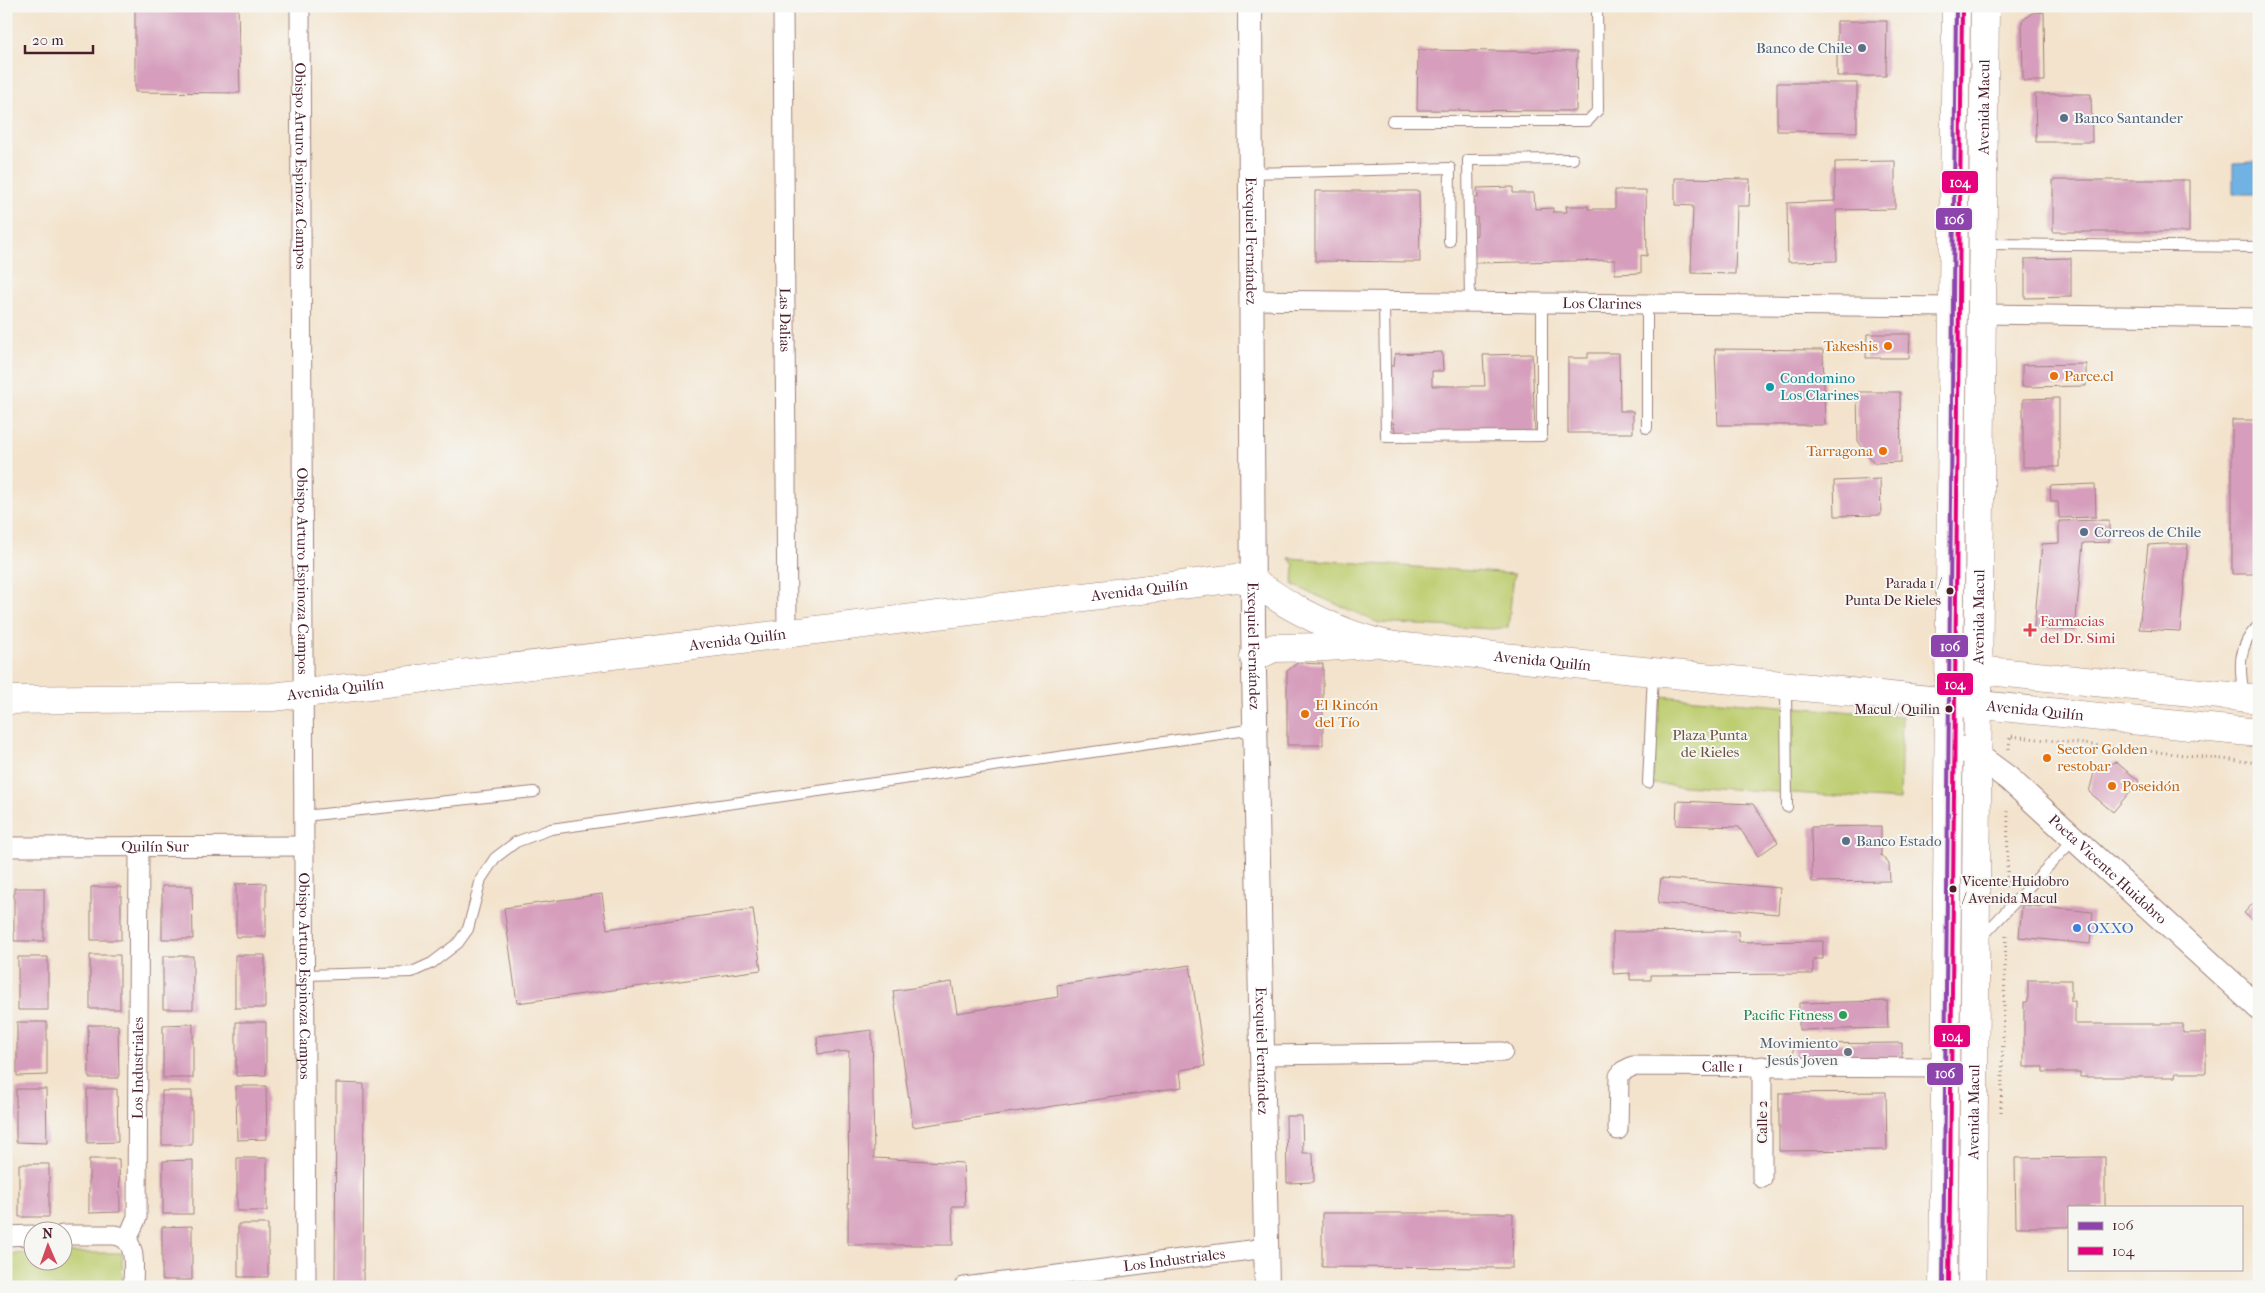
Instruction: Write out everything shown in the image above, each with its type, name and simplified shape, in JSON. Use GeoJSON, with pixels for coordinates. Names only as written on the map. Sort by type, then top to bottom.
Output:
{"type":"FeatureCollection","features":[{"type":"Feature","properties":{"kind":"main road","name":"Avenida Macul"},"geometry":{"type":"LineString","coordinates":[[1943,1287],[1956,6]]}},
{"type":"Feature","properties":{"kind":"main road","name":"Avenida Macul"},"geometry":{"type":"LineString","coordinates":[[1972,1287],[1977,943],[1985,6]]}},
{"type":"Feature","properties":{"kind":"main road","name":"Avenida Quilín"},"geometry":{"type":"LineString","coordinates":[[6,700],[247,698],[303,694],[1237,578],[1253,581],[1279,599],[1315,619],[1358,638],[1378,643],[1653,673],[2259,733]]}},
{"type":"Feature","properties":{"kind":"main road"},"geometry":{"type":"LineString","coordinates":[[1254,658],[1274,648],[1378,643]]}},
{"type":"Feature","properties":{"kind":"main road"},"geometry":{"type":"LineString","coordinates":[[1979,670],[2251,698]]}},
{"type":"Feature","properties":{"kind":"main road"},"geometry":{"type":"LineString","coordinates":[[2198,728],[2193,716],[2193,709],[2201,693]]}},
{"type":"Feature","properties":{"kind":"street","name":"Obispo Arturo Espinoza Campos"},"geometry":{"type":"LineString","coordinates":[[300,6],[306,1287]]}},
{"type":"Feature","properties":{"kind":"street","name":"Las Dalias"},"geometry":{"type":"LineString","coordinates":[[783,6],[787,633]]}},
{"type":"Feature","properties":{"kind":"street","name":"Exequiel Fernández"},"geometry":{"type":"LineString","coordinates":[[1250,6],[1254,658],[1267,1287]]}},
{"type":"Feature","properties":{"kind":"street","name":"Los Clarines"},"geometry":{"type":"LineString","coordinates":[[1251,300],[1952,307]]}},
{"type":"Feature","properties":{"kind":"street"},"geometry":{"type":"LineString","coordinates":[[1982,314],[2259,318]]}},
{"type":"Feature","properties":{"kind":"street","name":"Poeta Vicente Huidobro"},"geometry":{"type":"LineString","coordinates":[[1948,743],[1978,756],[2008,778],[2259,1008]]}},
{"type":"Feature","properties":{"kind":"street","name":"Los Industriales"},"geometry":{"type":"LineString","coordinates":[[128,1240],[136,1217],[139,846]]}},
{"type":"Feature","properties":{"kind":"street","name":"Quilín Sur"},"geometry":{"type":"LineString","coordinates":[[6,847],[304,846]]}},
{"type":"Feature","properties":{"kind":"street"},"geometry":{"type":"LineString","coordinates":[[1262,1055],[1503,1052]]}},
{"type":"Feature","properties":{"kind":"street","name":"Calle 1"},"geometry":{"type":"LineString","coordinates":[[1618,1130],[1619,1076],[1627,1067],[1632,1066],[1944,1068]]}},
{"type":"Feature","properties":{"kind":"street","name":"Calle 2"},"geometry":{"type":"LineString","coordinates":[[1762,1066],[1762,1178]]}},
{"type":"Feature","properties":{"kind":"street"},"geometry":{"type":"LineString","coordinates":[[72,1235],[114,1234],[121,1235],[128,1240],[133,1253],[133,1287]]}},
{"type":"Feature","properties":{"kind":"street"},"geometry":{"type":"LineString","coordinates":[[6,1236],[22,1235]]}},
{"type":"Feature","properties":{"kind":"street","name":"Los Industriales"},"geometry":{"type":"LineString","coordinates":[[964,1287],[1266,1248]]}},
{"type":"Feature","properties":{"kind":"lane"},"geometry":{"type":"LineString","coordinates":[[1392,121],[1588,121],[1598,110],[1597,6]]}},
{"type":"Feature","properties":{"kind":"lane"},"geometry":{"type":"LineString","coordinates":[[1470,301],[1468,160],[1573,159]]}},
{"type":"Feature","properties":{"kind":"lane"},"geometry":{"type":"LineString","coordinates":[[1250,173],[1450,168],[1449,242]]}},
{"type":"Feature","properties":{"kind":"lane"},"geometry":{"type":"LineString","coordinates":[[1982,244],[2259,247]]}},
{"type":"Feature","properties":{"kind":"lane"},"geometry":{"type":"LineString","coordinates":[[1384,302],[1386,437],[1542,436],[1542,303]]}},
{"type":"Feature","properties":{"kind":"lane"},"geometry":{"type":"LineString","coordinates":[[1647,304],[1647,428]]}},
{"type":"Feature","properties":{"kind":"lane"},"geometry":{"type":"LineString","coordinates":[[2251,698],[2239,671],[2241,657],[2249,635],[2259,625]]}},
{"type":"Feature","properties":{"kind":"lane"},"geometry":{"type":"LineString","coordinates":[[1648,782],[1653,673]]}},
{"type":"Feature","properties":{"kind":"lane"},"geometry":{"type":"LineString","coordinates":[[1786,686],[1787,807]]}},
{"type":"Feature","properties":{"kind":"lane"},"geometry":{"type":"LineString","coordinates":[[305,975],[412,972],[432,963],[458,942],[468,929],[481,879],[495,858],[516,842],[551,829],[1255,729]]}},
{"type":"Feature","properties":{"kind":"lane"},"geometry":{"type":"LineString","coordinates":[[304,816],[534,792]]}},
{"type":"Feature","properties":{"kind":"lane"},"geometry":{"type":"LineString","coordinates":[[1977,943],[2075,838]]}},
{"type":"Feature","properties":{"kind":"path"},"geometry":{"type":"LineString","coordinates":[[2001,1119],[2010,736],[2259,763]]}},
{"type":"Feature","properties":{"kind":"green space"},"geometry":{"type":"Polygon","coordinates":[[[1289,558],[1514,574],[1508,627],[1493,629],[1379,623],[1293,585],[1294,565],[1289,558]]]}},
{"type":"Feature","properties":{"kind":"green space","name":"Plaza Punta de Rieles"},"geometry":{"type":"Polygon","coordinates":[[[1660,696],[1902,716],[1900,800],[1652,784],[1660,696]]]}},
{"type":"Feature","properties":{"kind":"green space"},"geometry":{"type":"Polygon","coordinates":[[[22,1253],[22,1270],[72,1270],[72,1253],[122,1253],[123,1287],[6,1287],[6,1254],[22,1253]]]}},
{"type":"Feature","properties":{"kind":"water"},"geometry":{"type":"Polygon","coordinates":[[[2256,162],[2256,194],[2233,194],[2233,163],[2256,162]]]}},
{"type":"Feature","properties":{"kind":"building"},"geometry":{"type":"Polygon","coordinates":[[[135,6],[238,6],[240,93],[135,92],[135,6]]]}},
{"type":"Feature","properties":{"kind":"building"},"geometry":{"type":"Polygon","coordinates":[[[2044,12],[2045,81],[2023,81],[2022,21],[2032,13],[2044,12]]]}},
{"type":"Feature","properties":{"kind":"building","name":"Banco de Chile"},"geometry":{"type":"Polygon","coordinates":[[[1837,21],[1887,21],[1886,76],[1837,76],[1837,21]]]}},
{"type":"Feature","properties":{"kind":"building"},"geometry":{"type":"Polygon","coordinates":[[[1418,50],[1577,52],[1576,111],[1417,110],[1418,50]]]}},
{"type":"Feature","properties":{"kind":"building"},"geometry":{"type":"Polygon","coordinates":[[[1777,83],[1857,83],[1857,132],[1777,131],[1777,83]]]}},
{"type":"Feature","properties":{"kind":"building","name":"Banco Santander"},"geometry":{"type":"Polygon","coordinates":[[[2035,94],[2091,94],[2092,142],[2036,142],[2035,94]]]}},
{"type":"Feature","properties":{"kind":"building"},"geometry":{"type":"Polygon","coordinates":[[[1895,161],[1895,209],[1836,210],[1837,261],[1788,262],[1787,203],[1835,201],[1835,162],[1895,161]]]}},
{"type":"Feature","properties":{"kind":"building"},"geometry":{"type":"Polygon","coordinates":[[[1675,178],[1750,179],[1749,206],[1737,206],[1735,274],[1691,273],[1693,206],[1675,205],[1675,178]]]}},
{"type":"Feature","properties":{"kind":"building"},"geometry":{"type":"Polygon","coordinates":[[[2053,180],[2189,180],[2189,232],[2053,232],[2053,180]]]}},
{"type":"Feature","properties":{"kind":"building"},"geometry":{"type":"Polygon","coordinates":[[[1513,187],[1513,193],[1534,193],[1535,209],[1553,208],[1553,212],[1567,212],[1566,206],[1588,206],[1588,209],[1615,209],[1615,190],[1646,190],[1647,256],[1641,255],[1641,273],[1615,274],[1615,260],[1474,263],[1474,236],[1477,235],[1477,217],[1473,217],[1473,198],[1478,198],[1477,188],[1513,187]]]}},
{"type":"Feature","properties":{"kind":"building"},"geometry":{"type":"Polygon","coordinates":[[[1315,191],[1419,191],[1420,262],[1315,261],[1315,191]]]}},
{"type":"Feature","properties":{"kind":"building"},"geometry":{"type":"Polygon","coordinates":[[[2071,258],[2071,297],[2025,298],[2025,259],[2071,258]]]}},
{"type":"Feature","properties":{"kind":"building","name":"Takeshis"},"geometry":{"type":"Polygon","coordinates":[[[1867,334],[1910,334],[1909,358],[1866,358],[1867,334]]]}},
{"type":"Feature","properties":{"kind":"building","name":"Condomino Los Clarines"},"geometry":{"type":"Polygon","coordinates":[[[1715,349],[1823,350],[1825,425],[1718,425],[1715,349]]]}},
{"type":"Feature","properties":{"kind":"building"},"geometry":{"type":"Polygon","coordinates":[[[1442,352],[1443,371],[1432,371],[1432,386],[1485,386],[1483,355],[1532,354],[1535,433],[1395,433],[1394,423],[1391,423],[1389,366],[1394,366],[1395,354],[1442,352]]]}},
{"type":"Feature","properties":{"kind":"building"},"geometry":{"type":"Polygon","coordinates":[[[1588,353],[1619,353],[1620,411],[1633,411],[1633,433],[1568,433],[1568,358],[1588,358],[1588,353]]]}},
{"type":"Feature","properties":{"kind":"building","name":"Parce.cl"},"geometry":{"type":"Polygon","coordinates":[[[2086,364],[2086,386],[2022,387],[2022,365],[2086,364]]]}},
{"type":"Feature","properties":{"kind":"building"},"geometry":{"type":"Polygon","coordinates":[[[1857,392],[1900,392],[1901,462],[1874,463],[1858,441],[1857,392]]]}},
{"type":"Feature","properties":{"kind":"building"},"geometry":{"type":"Polygon","coordinates":[[[2059,398],[2059,467],[2023,467],[2023,399],[2059,398]]]}},
{"type":"Feature","properties":{"kind":"building"},"geometry":{"type":"Polygon","coordinates":[[[2232,420],[2259,420],[2259,574],[2232,574],[2232,420]]]}},
{"type":"Feature","properties":{"kind":"building"},"geometry":{"type":"Polygon","coordinates":[[[1880,479],[1881,515],[1835,516],[1834,481],[1880,479]]]}},
{"type":"Feature","properties":{"kind":"building"},"geometry":{"type":"Polygon","coordinates":[[[2095,484],[2096,517],[2059,518],[2058,502],[2051,502],[2050,486],[2095,484]]]}},
{"type":"Feature","properties":{"kind":"building"},"geometry":{"type":"Polygon","coordinates":[[[2109,520],[2109,542],[2083,543],[2075,630],[2034,628],[2042,544],[2059,543],[2059,521],[2109,520]]]}},
{"type":"Feature","properties":{"kind":"building"},"geometry":{"type":"Polygon","coordinates":[[[2188,544],[2180,631],[2139,629],[2148,545],[2188,544]]]}},
{"type":"Feature","properties":{"kind":"building","name":"El Rincón del Tío"},"geometry":{"type":"Polygon","coordinates":[[[1297,663],[1323,664],[1323,745],[1287,745],[1287,671],[1297,663]]]}},
{"type":"Feature","properties":{"kind":"building","name":"Poseidón"},"geometry":{"type":"Polygon","coordinates":[[[2116,762],[2139,781],[2113,812],[2089,792],[2095,769],[2116,762]]]}},
{"type":"Feature","properties":{"kind":"building"},"geometry":{"type":"Polygon","coordinates":[[[1677,801],[1753,804],[1778,842],[1758,856],[1739,827],[1676,825],[1677,801]]]}},
{"type":"Feature","properties":{"kind":"building","name":"Banco Estado"},"geometry":{"type":"Polygon","coordinates":[[[1881,826],[1881,855],[1889,864],[1890,881],[1812,882],[1811,827],[1881,826]]]}},
{"type":"Feature","properties":{"kind":"building"},"geometry":{"type":"Polygon","coordinates":[[[1661,878],[1780,888],[1778,914],[1658,903],[1661,878]]]}},
{"type":"Feature","properties":{"kind":"building"},"geometry":{"type":"Polygon","coordinates":[[[266,883],[266,937],[236,937],[236,884],[266,883]]]}},
{"type":"Feature","properties":{"kind":"building"},"geometry":{"type":"Polygon","coordinates":[[[162,886],[192,886],[193,939],[162,939],[162,886]]]}},
{"type":"Feature","properties":{"kind":"building"},"geometry":{"type":"Polygon","coordinates":[[[91,887],[121,887],[121,940],[91,940],[91,887]]]}},
{"type":"Feature","properties":{"kind":"building"},"geometry":{"type":"Polygon","coordinates":[[[14,888],[44,888],[44,941],[14,941],[14,888]]]}},
{"type":"Feature","properties":{"kind":"building"},"geometry":{"type":"Polygon","coordinates":[[[602,894],[607,929],[753,909],[761,970],[517,1003],[504,908],[602,894]]]}},
{"type":"Feature","properties":{"kind":"building"},"geometry":{"type":"Polygon","coordinates":[[[2259,897],[2259,926],[2244,913],[2259,897]]]}},
{"type":"Feature","properties":{"kind":"building"},"geometry":{"type":"Polygon","coordinates":[[[2022,905],[2093,912],[2090,944],[2019,937],[2022,905]]]}},
{"type":"Feature","properties":{"kind":"building"},"geometry":{"type":"Polygon","coordinates":[[[1738,931],[1739,942],[1823,941],[1823,959],[1813,959],[1813,974],[1651,975],[1651,980],[1630,980],[1630,973],[1613,974],[1613,932],[1738,931]]]}},
{"type":"Feature","properties":{"kind":"building"},"geometry":{"type":"Polygon","coordinates":[[[90,955],[120,955],[120,1009],[90,1009],[90,955]]]}},
{"type":"Feature","properties":{"kind":"building"},"geometry":{"type":"Polygon","coordinates":[[[235,955],[265,955],[265,1008],[235,1008],[235,955]]]}},
{"type":"Feature","properties":{"kind":"building"},"geometry":{"type":"Polygon","coordinates":[[[163,956],[193,956],[193,1009],[163,1009],[163,956]]]}},
{"type":"Feature","properties":{"kind":"building"},"geometry":{"type":"Polygon","coordinates":[[[18,957],[48,957],[48,1010],[18,1010],[18,957]]]}},
{"type":"Feature","properties":{"kind":"building"},"geometry":{"type":"Polygon","coordinates":[[[1190,965],[1205,1066],[1180,1070],[1182,1087],[913,1127],[893,991],[952,982],[957,1013],[1058,997],[1057,985],[1190,965]]]}},
{"type":"Feature","properties":{"kind":"building"},"geometry":{"type":"Polygon","coordinates":[[[2028,980],[2071,980],[2071,1001],[2075,1001],[2075,1024],[2183,1024],[2183,1033],[2206,1033],[2206,1073],[2176,1073],[2175,1077],[2080,1077],[2080,1072],[2043,1072],[2043,1067],[2024,1067],[2024,1002],[2028,1002],[2028,980]]]}},
{"type":"Feature","properties":{"kind":"building","name":"Pacific Fitness"},"geometry":{"type":"Polygon","coordinates":[[[1887,1001],[1888,1028],[1799,1030],[1799,1003],[1887,1001]]]}},
{"type":"Feature","properties":{"kind":"building"},"geometry":{"type":"Polygon","coordinates":[[[17,1022],[47,1022],[47,1075],[17,1076],[17,1022]]]}},
{"type":"Feature","properties":{"kind":"building"},"geometry":{"type":"Polygon","coordinates":[[[236,1022],[266,1022],[266,1075],[236,1076],[236,1022]]]}},
{"type":"Feature","properties":{"kind":"building"},"geometry":{"type":"Polygon","coordinates":[[[193,1024],[193,1078],[163,1078],[163,1025],[193,1024]]]}},
{"type":"Feature","properties":{"kind":"building"},"geometry":{"type":"Polygon","coordinates":[[[88,1025],[118,1025],[119,1078],[89,1078],[88,1025]]]}},
{"type":"Feature","properties":{"kind":"building"},"geometry":{"type":"Polygon","coordinates":[[[872,1030],[874,1158],[963,1163],[965,1206],[952,1206],[953,1245],[848,1245],[849,1051],[818,1054],[817,1037],[872,1030]]]}},
{"type":"Feature","properties":{"kind":"building","name":"Movimiento Jesús Joven"},"geometry":{"type":"Polygon","coordinates":[[[1902,1043],[1902,1060],[1794,1061],[1793,1044],[1902,1043]]]}},
{"type":"Feature","properties":{"kind":"building"},"geometry":{"type":"Polygon","coordinates":[[[336,1083],[364,1084],[363,1287],[335,1287],[336,1083]]]}},
{"type":"Feature","properties":{"kind":"building"},"geometry":{"type":"Polygon","coordinates":[[[236,1086],[266,1086],[267,1139],[237,1140],[236,1086]]]}},
{"type":"Feature","properties":{"kind":"building"},"geometry":{"type":"Polygon","coordinates":[[[16,1089],[46,1089],[47,1143],[16,1142],[16,1089]]]}},
{"type":"Feature","properties":{"kind":"building"},"geometry":{"type":"Polygon","coordinates":[[[87,1089],[117,1089],[118,1142],[87,1143],[87,1089]]]}},
{"type":"Feature","properties":{"kind":"building"},"geometry":{"type":"Polygon","coordinates":[[[162,1091],[192,1091],[192,1145],[162,1145],[162,1091]]]}},
{"type":"Feature","properties":{"kind":"building"},"geometry":{"type":"Polygon","coordinates":[[[1886,1092],[1887,1150],[1779,1151],[1779,1093],[1886,1092]]]}},
{"type":"Feature","properties":{"kind":"building"},"geometry":{"type":"Polygon","coordinates":[[[1286,1116],[1302,1116],[1303,1153],[1313,1153],[1314,1182],[1287,1183],[1286,1116]]]}},
{"type":"Feature","properties":{"kind":"building"},"geometry":{"type":"Polygon","coordinates":[[[2105,1157],[2105,1206],[2068,1206],[2068,1227],[2016,1227],[2015,1158],[2105,1157]]]}},
{"type":"Feature","properties":{"kind":"building"},"geometry":{"type":"Polygon","coordinates":[[[237,1158],[267,1158],[267,1211],[237,1211],[237,1158]]]}},
{"type":"Feature","properties":{"kind":"building"},"geometry":{"type":"Polygon","coordinates":[[[89,1159],[119,1159],[120,1212],[89,1213],[89,1159]]]}},
{"type":"Feature","properties":{"kind":"building"},"geometry":{"type":"Polygon","coordinates":[[[193,1160],[193,1214],[163,1214],[163,1161],[193,1160]]]}},
{"type":"Feature","properties":{"kind":"building"},"geometry":{"type":"Polygon","coordinates":[[[19,1164],[49,1164],[49,1217],[19,1217],[19,1164]]]}},
{"type":"Feature","properties":{"kind":"building"},"geometry":{"type":"Polygon","coordinates":[[[1322,1213],[1513,1213],[1512,1268],[1322,1267],[1322,1213]]]}},
{"type":"Feature","properties":{"kind":"building"},"geometry":{"type":"Polygon","coordinates":[[[238,1224],[268,1224],[268,1277],[238,1277],[238,1224]]]}},
{"type":"Feature","properties":{"kind":"building"},"geometry":{"type":"Polygon","coordinates":[[[192,1226],[192,1280],[162,1280],[162,1227],[192,1226]]]}},
{"type":"Feature","properties":{"kind":"transit line","name":"106"},"geometry":{"type":"LineString","coordinates":[[1943,1287],[1956,6]]}},
{"type":"Feature","properties":{"kind":"transit line","name":"104"},"geometry":{"type":"LineString","coordinates":[[1949,1287],[1962,6]]}},
{"type":"Feature","properties":{"kind":"place","name":"Banco de Chile"},"geometry":{"type":"Point","coordinates":[1862,48]}},
{"type":"Feature","properties":{"kind":"place","name":"Banco Santander"},"geometry":{"type":"Point","coordinates":[2064,118]}},
{"type":"Feature","properties":{"kind":"place","name":"Takeshis"},"geometry":{"type":"Point","coordinates":[1888,346]}},
{"type":"Feature","properties":{"kind":"place","name":"Parce.cl"},"geometry":{"type":"Point","coordinates":[2054,376]}},
{"type":"Feature","properties":{"kind":"place","name":"Condomino Los Clarines"},"geometry":{"type":"Point","coordinates":[1770,387]}},
{"type":"Feature","properties":{"kind":"place","name":"Tarragona"},"geometry":{"type":"Point","coordinates":[1883,451]}},
{"type":"Feature","properties":{"kind":"place","name":"Correos de Chile"},"geometry":{"type":"Point","coordinates":[2084,532]}},
{"type":"Feature","properties":{"kind":"place","name":"Parada 1 / Punta De Rieles"},"geometry":{"type":"Point","coordinates":[1950,591]}},
{"type":"Feature","properties":{"kind":"place","name":"Farmacias del Dr. Simi"},"geometry":{"type":"Point","coordinates":[2030,630]}},
{"type":"Feature","properties":{"kind":"place","name":"Macul / Quilin"},"geometry":{"type":"Point","coordinates":[1949,709]}},
{"type":"Feature","properties":{"kind":"place","name":"El Rincón del Tío"},"geometry":{"type":"Point","coordinates":[1305,714]}},
{"type":"Feature","properties":{"kind":"place","name":"Sector Golden restobar"},"geometry":{"type":"Point","coordinates":[2047,758]}},
{"type":"Feature","properties":{"kind":"place","name":"Poseidón"},"geometry":{"type":"Point","coordinates":[2112,786]}},
{"type":"Feature","properties":{"kind":"place","name":"Banco Estado"},"geometry":{"type":"Point","coordinates":[1846,841]}},
{"type":"Feature","properties":{"kind":"place","name":"Vicente Huidobro / Avenida Macul"},"geometry":{"type":"Point","coordinates":[1953,889]}},
{"type":"Feature","properties":{"kind":"place","name":"OXXO"},"geometry":{"type":"Point","coordinates":[2077,928]}},
{"type":"Feature","properties":{"kind":"place","name":"Pacific Fitness"},"geometry":{"type":"Point","coordinates":[1843,1015]}},
{"type":"Feature","properties":{"kind":"place","name":"Movimiento Jesús Joven"},"geometry":{"type":"Point","coordinates":[1848,1052]}}]}
